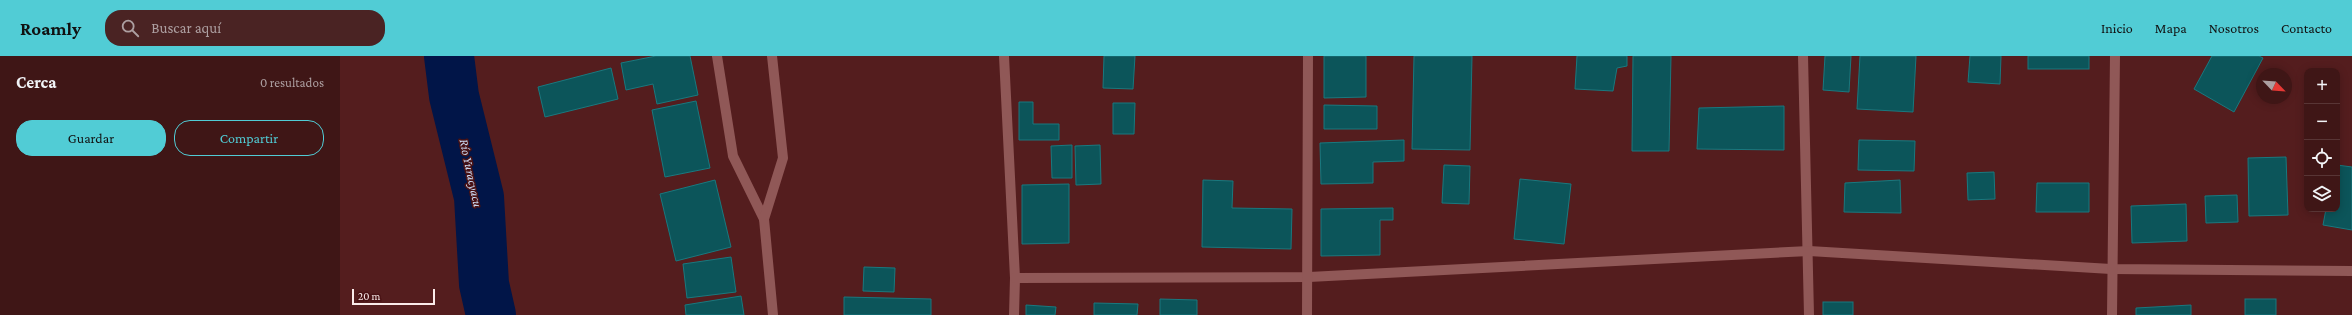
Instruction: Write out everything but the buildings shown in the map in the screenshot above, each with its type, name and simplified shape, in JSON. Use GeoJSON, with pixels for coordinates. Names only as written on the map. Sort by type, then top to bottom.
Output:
{"type":"FeatureCollection","features":[{"type":"Feature","properties":{"kind":"street"},"geometry":{"type":"LineString","coordinates":[[717,56],[733,156],[764,219],[773,315]]}},
{"type":"Feature","properties":{"kind":"street"},"geometry":{"type":"LineString","coordinates":[[764,219],[783,158],[772,56]]}},
{"type":"Feature","properties":{"kind":"street"},"geometry":{"type":"LineString","coordinates":[[1004,56],[1015,278],[1014,315]]}},
{"type":"Feature","properties":{"kind":"street"},"geometry":{"type":"LineString","coordinates":[[1307,315],[1309,276],[1308,56]]}},
{"type":"Feature","properties":{"kind":"street"},"geometry":{"type":"LineString","coordinates":[[1803,56],[1810,315]]}},
{"type":"Feature","properties":{"kind":"street"},"geometry":{"type":"LineString","coordinates":[[2112,315],[2111,269],[2115,56]]}},
{"type":"Feature","properties":{"kind":"street"},"geometry":{"type":"LineString","coordinates":[[1015,278],[1309,276],[1809,251],[2111,269],[2352,271]]}},
{"type":"Feature","properties":{"kind":"waterway","name":"Río Yuracyacu"},"geometry":{"type":"LineString","coordinates":[[449,56],[454,96],[479,197],[484,284],[491,315]]}}]}
